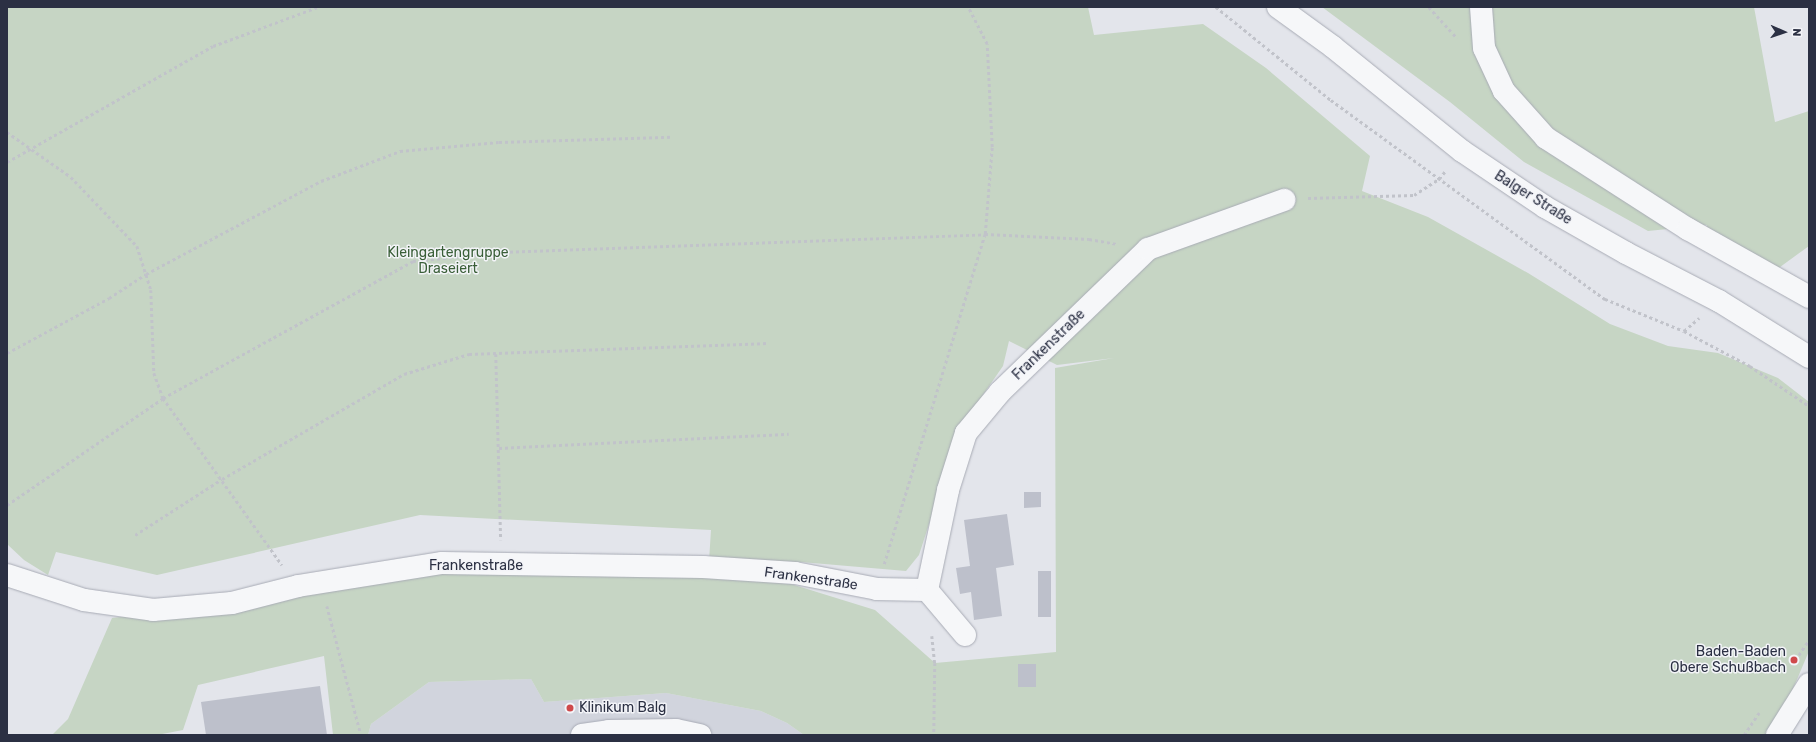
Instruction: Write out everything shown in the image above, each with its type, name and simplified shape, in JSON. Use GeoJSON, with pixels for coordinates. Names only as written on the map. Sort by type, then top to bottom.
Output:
{"type":"FeatureCollection","features":[{"type":"Feature","properties":{"kind":"street","name":"Balger Straße"},"geometry":{"type":"LineString","coordinates":[[1278,7],[1333,47],[1462,151],[1545,207],[1626,253],[1718,301],[1809,356]]}},
{"type":"Feature","properties":{"kind":"street"},"geometry":{"type":"LineString","coordinates":[[1481,7],[1484,48],[1504,91],[1546,138],[1688,229],[1809,297]]}},
{"type":"Feature","properties":{"kind":"street","name":"Frankenstraße"},"geometry":{"type":"LineString","coordinates":[[7,575],[84,600],[153,610],[232,603],[298,586],[442,563],[703,567],[795,573],[877,589],[928,590],[948,490],[966,433],[1000,392],[1148,249],[1284,200]]}},
{"type":"Feature","properties":{"kind":"street"},"geometry":{"type":"LineString","coordinates":[[928,590],[965,636]]}},
{"type":"Feature","properties":{"kind":"street"},"geometry":{"type":"LineString","coordinates":[[1777,735],[1809,684]]}},
{"type":"Feature","properties":{"kind":"street"},"geometry":{"type":"LineString","coordinates":[[582,735],[609,731],[676,730],[700,735]]}},
{"type":"Feature","properties":{"kind":"path"},"geometry":{"type":"LineString","coordinates":[[7,162],[31,147],[213,46],[318,7]]}},
{"type":"Feature","properties":{"kind":"path"},"geometry":{"type":"LineString","coordinates":[[877,589],[985,234],[992,147],[987,44],[968,7]]}},
{"type":"Feature","properties":{"kind":"path"},"geometry":{"type":"LineString","coordinates":[[1216,7],[1331,100],[1604,299],[1684,331],[1750,366],[1809,406]]}},
{"type":"Feature","properties":{"kind":"path"},"geometry":{"type":"LineString","coordinates":[[7,132],[31,147],[71,176],[137,246],[151,290],[154,372],[164,398],[298,586]]}},
{"type":"Feature","properties":{"kind":"path"},"geometry":{"type":"LineString","coordinates":[[7,353],[109,298],[146,274],[321,181],[400,151],[499,142],[672,137]]}},
{"type":"Feature","properties":{"kind":"path"},"geometry":{"type":"LineString","coordinates":[[1284,200],[1414,195],[1439,179],[1462,151]]}},
{"type":"Feature","properties":{"kind":"path"},"geometry":{"type":"LineString","coordinates":[[7,506],[164,398],[413,261],[504,252],[985,234],[1088,239],[1148,249]]}},
{"type":"Feature","properties":{"kind":"path"},"geometry":{"type":"LineString","coordinates":[[1684,331],[1718,301]]}},
{"type":"Feature","properties":{"kind":"path"},"geometry":{"type":"LineString","coordinates":[[135,535],[222,479],[404,374],[469,354],[767,343]]}},
{"type":"Feature","properties":{"kind":"path"},"geometry":{"type":"LineString","coordinates":[[496,354],[499,448],[500,565]]}},
{"type":"Feature","properties":{"kind":"path"},"geometry":{"type":"LineString","coordinates":[[499,448],[789,434]]}},
{"type":"Feature","properties":{"kind":"path"},"geometry":{"type":"LineString","coordinates":[[320,582],[361,735]]}},
{"type":"Feature","properties":{"kind":"path"},"geometry":{"type":"LineString","coordinates":[[932,634],[935,663],[934,735]]}},
{"type":"Feature","properties":{"kind":"shaded area","name":"Klinikum Balg"},"geometry":{"type":"Polygon","coordinates":[[[531,679],[544,702],[666,693],[761,711],[787,723],[804,735],[368,735],[371,724],[429,682],[531,679]]]}},
{"type":"Feature","properties":{"kind":"green space","name":"Kleingartengruppe Draseiert"},"geometry":{"type":"Polygon","coordinates":[[[7,7],[1088,7],[1094,35],[1203,24],[1266,68],[1370,156],[1362,191],[1428,217],[1528,273],[1610,324],[1668,346],[1718,353],[1778,378],[1809,402],[1809,651],[1787,703],[1767,735],[804,735],[787,723],[761,711],[666,693],[544,702],[531,679],[429,682],[371,724],[368,735],[333,735],[324,656],[198,685],[183,730],[157,735],[52,735],[68,719],[112,618],[232,603],[442,563],[704,575],[791,584],[875,610],[935,663],[1056,652],[1055,368],[1114,358],[1057,365],[1009,341],[1003,366],[960,428],[919,555],[906,571],[801,562],[709,561],[711,530],[420,515],[157,575],[56,552],[48,575],[24,560],[7,544],[7,7]]]}},
{"type":"Feature","properties":{"kind":"green space"},"geometry":{"type":"Polygon","coordinates":[[[1322,7],[1754,7],[1775,122],[1809,111],[1809,246],[1773,272],[1703,238],[1707,225],[1648,231],[1524,162],[1450,102],[1322,7]]]}},
{"type":"Feature","properties":{"kind":"building"},"geometry":{"type":"Polygon","coordinates":[[[1024,492],[1041,492],[1041,507],[1024,508],[1024,492]]]}},
{"type":"Feature","properties":{"kind":"building"},"geometry":{"type":"Polygon","coordinates":[[[1007,514],[1014,565],[996,568],[1002,616],[974,620],[971,592],[960,594],[956,568],[970,566],[964,520],[1007,514]]]}},
{"type":"Feature","properties":{"kind":"building"},"geometry":{"type":"Polygon","coordinates":[[[1038,571],[1051,571],[1051,617],[1038,617],[1038,571]]]}},
{"type":"Feature","properties":{"kind":"building"},"geometry":{"type":"Polygon","coordinates":[[[1018,664],[1036,664],[1036,687],[1018,687],[1018,664]]]}},
{"type":"Feature","properties":{"kind":"building"},"geometry":{"type":"Polygon","coordinates":[[[320,686],[327,735],[206,735],[201,702],[320,686]]]}},
{"type":"Feature","properties":{"kind":"place","name":"Baden-Baden Obere Schußbach"},"geometry":{"type":"Point","coordinates":[1794,660]}},
{"type":"Feature","properties":{"kind":"place","name":"Klinikum Balg"},"geometry":{"type":"Point","coordinates":[570,708]}}]}
